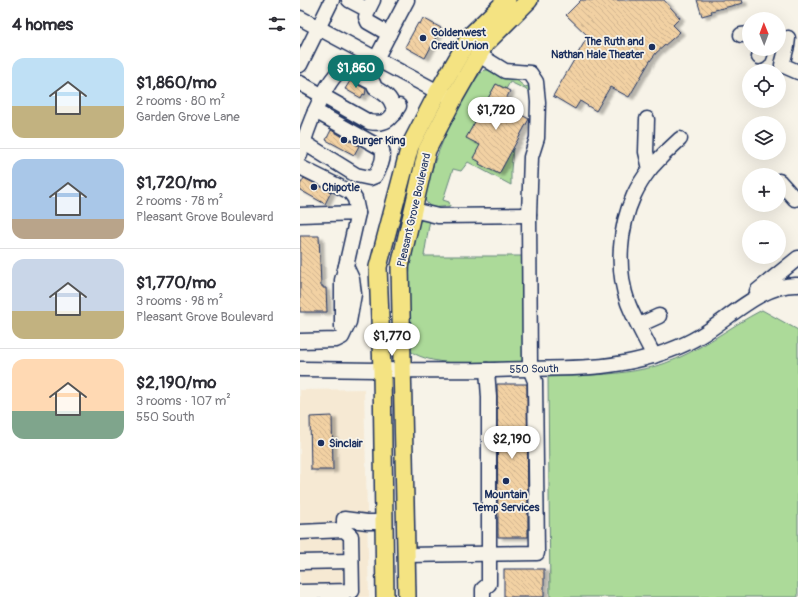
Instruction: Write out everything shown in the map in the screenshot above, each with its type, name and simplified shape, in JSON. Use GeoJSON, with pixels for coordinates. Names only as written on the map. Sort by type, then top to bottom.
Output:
{"type":"FeatureCollection","features":[{"type":"Feature","properties":{"kind":"main road","name":"Pleasant Grove Boulevard"},"geometry":{"type":"LineString","coordinates":[[407,597],[400,266],[427,150],[446,95],[471,35],[507,0]]}},
{"type":"Feature","properties":{"kind":"main road","name":"Pleasant Grove Boulevard"},"geometry":{"type":"LineString","coordinates":[[385,597],[382,370],[378,267],[410,146],[446,95],[479,55],[485,44],[529,0]]}},
{"type":"Feature","properties":{"kind":"street"},"geometry":{"type":"LineString","coordinates":[[300,64],[332,0]]}},
{"type":"Feature","properties":{"kind":"street"},"geometry":{"type":"LineString","coordinates":[[376,59],[407,0]]}},
{"type":"Feature","properties":{"kind":"street"},"geometry":{"type":"LineString","coordinates":[[354,1],[370,5],[366,18],[368,22],[389,34]]}},
{"type":"Feature","properties":{"kind":"street"},"geometry":{"type":"LineString","coordinates":[[300,18],[446,95]]}},
{"type":"Feature","properties":{"kind":"street"},"geometry":{"type":"LineString","coordinates":[[788,38],[782,65],[798,72]]}},
{"type":"Feature","properties":{"kind":"street"},"geometry":{"type":"LineString","coordinates":[[406,555],[537,554],[535,381],[530,369],[529,215],[531,157],[538,138],[538,102],[536,82],[530,73],[505,71],[479,55]]}},
{"type":"Feature","properties":{"kind":"street"},"geometry":{"type":"LineString","coordinates":[[300,83],[324,95],[369,122],[386,122],[395,113],[400,104],[400,97],[379,82],[373,83],[344,68],[338,71],[324,95],[315,111],[302,149],[360,175],[370,178],[375,176],[383,157],[381,148],[315,111]]}},
{"type":"Feature","properties":{"kind":"street"},"geometry":{"type":"LineString","coordinates":[[647,119],[646,152],[650,169]]}},
{"type":"Feature","properties":{"kind":"street"},"geometry":{"type":"LineString","coordinates":[[654,356],[628,303],[621,269],[620,250],[622,234],[630,204],[639,185],[662,154],[680,139]]}},
{"type":"Feature","properties":{"kind":"street"},"geometry":{"type":"LineString","coordinates":[[300,167],[350,192],[355,199],[358,213],[346,266],[352,279],[354,294],[349,322],[342,337],[336,340],[300,341]]}},
{"type":"Feature","properties":{"kind":"street"},"geometry":{"type":"LineString","coordinates":[[786,188],[796,199]]}},
{"type":"Feature","properties":{"kind":"street"},"geometry":{"type":"LineString","coordinates":[[413,210],[438,216],[529,215]]}},
{"type":"Feature","properties":{"kind":"street"},"geometry":{"type":"LineString","coordinates":[[300,215],[358,213]]}},
{"type":"Feature","properties":{"kind":"street"},"geometry":{"type":"LineString","coordinates":[[751,300],[755,293],[798,258]]}},
{"type":"Feature","properties":{"kind":"street"},"geometry":{"type":"LineString","coordinates":[[751,300],[781,286],[798,286]]}},
{"type":"Feature","properties":{"kind":"street","name":"550 South"},"geometry":{"type":"LineString","coordinates":[[300,369],[486,370],[586,368],[632,362],[654,356],[699,336],[751,300]]}},
{"type":"Feature","properties":{"kind":"street"},"geometry":{"type":"LineString","coordinates":[[639,325],[659,316]]}},
{"type":"Feature","properties":{"kind":"street"},"geometry":{"type":"LineString","coordinates":[[483,597],[483,589],[489,584],[489,397],[486,370]]}},
{"type":"Feature","properties":{"kind":"street"},"geometry":{"type":"LineString","coordinates":[[344,530],[344,519],[367,522],[384,522]]}},
{"type":"Feature","properties":{"kind":"street"},"geometry":{"type":"LineString","coordinates":[[300,532],[344,530],[351,536],[351,561],[354,594],[300,592]]}},
{"type":"Feature","properties":{"kind":"street"},"geometry":{"type":"LineString","coordinates":[[300,562],[351,561]]}},
{"type":"Feature","properties":{"kind":"shaded area"},"geometry":{"type":"Polygon","coordinates":[[[364,389],[369,597],[300,597],[300,390],[364,389]]]}},
{"type":"Feature","properties":{"kind":"green space"},"geometry":{"type":"Polygon","coordinates":[[[484,70],[488,70],[498,75],[514,78],[525,87],[531,85],[531,90],[529,91],[510,82],[506,89],[496,84],[467,137],[480,145],[480,162],[499,174],[513,148],[511,185],[468,162],[461,171],[453,169],[443,200],[449,202],[450,206],[432,208],[425,200],[425,192],[435,161],[458,109],[469,89],[484,70]]]}},
{"type":"Feature","properties":{"kind":"green space"},"geometry":{"type":"Polygon","coordinates":[[[424,219],[430,219],[424,256],[524,256],[523,362],[464,364],[432,360],[419,356],[409,350],[407,296],[410,269],[415,229],[418,222],[424,219]]]}},
{"type":"Feature","properties":{"kind":"green space"},"geometry":{"type":"Polygon","coordinates":[[[762,310],[798,330],[798,597],[550,597],[548,377],[620,373],[663,364],[689,353],[762,310]]]}},
{"type":"Feature","properties":{"kind":"building"},"geometry":{"type":"Polygon","coordinates":[[[581,0],[664,0],[680,18],[673,25],[680,32],[656,53],[629,97],[610,87],[596,111],[580,101],[575,109],[553,96],[588,36],[566,15],[581,0]]]}},
{"type":"Feature","properties":{"kind":"building"},"geometry":{"type":"Polygon","coordinates":[[[697,0],[742,0],[743,3],[711,11],[712,13],[702,16],[697,0]]]}},
{"type":"Feature","properties":{"kind":"building","name":"Goldenwest Credit Union"},"geometry":{"type":"Polygon","coordinates":[[[423,18],[441,28],[425,58],[405,47],[418,23],[420,24],[423,18]]]}},
{"type":"Feature","properties":{"kind":"building"},"geometry":{"type":"Polygon","coordinates":[[[350,81],[366,89],[365,95],[363,94],[361,98],[345,89],[350,81]]]}},
{"type":"Feature","properties":{"kind":"building"},"geometry":{"type":"Polygon","coordinates":[[[496,84],[510,91],[503,105],[529,119],[499,174],[479,164],[480,162],[473,158],[480,145],[466,138],[496,84]]]}},
{"type":"Feature","properties":{"kind":"building","name":"Burger King"},"geometry":{"type":"Polygon","coordinates":[[[331,130],[359,146],[354,155],[326,140],[331,130]]]}},
{"type":"Feature","properties":{"kind":"building","name":"Chipotle"},"geometry":{"type":"Polygon","coordinates":[[[304,178],[331,192],[325,204],[300,190],[300,185],[304,178]]]}},
{"type":"Feature","properties":{"kind":"building"},"geometry":{"type":"Polygon","coordinates":[[[300,236],[319,236],[321,286],[326,288],[327,312],[300,312],[300,236]]]}},
{"type":"Feature","properties":{"kind":"building"},"geometry":{"type":"Polygon","coordinates":[[[497,384],[527,384],[528,537],[498,537],[497,384]]]}},
{"type":"Feature","properties":{"kind":"building","name":"Sinclair"},"geometry":{"type":"Polygon","coordinates":[[[332,416],[333,470],[311,470],[310,417],[332,416]]]}},
{"type":"Feature","properties":{"kind":"building"},"geometry":{"type":"Polygon","coordinates":[[[504,569],[544,569],[544,597],[504,597],[504,569]]]}},
{"type":"Feature","properties":{"kind":"place","name":"Goldenwest Credit Union"},"geometry":{"type":"Point","coordinates":[423,38]}},
{"type":"Feature","properties":{"kind":"place","name":"The Ruth and Nathan Hale Theater"},"geometry":{"type":"Point","coordinates":[652,47]}},
{"type":"Feature","properties":{"kind":"place","name":"Burger King"},"geometry":{"type":"Point","coordinates":[344,140]}},
{"type":"Feature","properties":{"kind":"place","name":"Chipotle"},"geometry":{"type":"Point","coordinates":[314,187]}},
{"type":"Feature","properties":{"kind":"place","name":"Sinclair"},"geometry":{"type":"Point","coordinates":[321,443]}},
{"type":"Feature","properties":{"kind":"place","name":"Mountain Temp Services"},"geometry":{"type":"Point","coordinates":[506,481]}}]}
